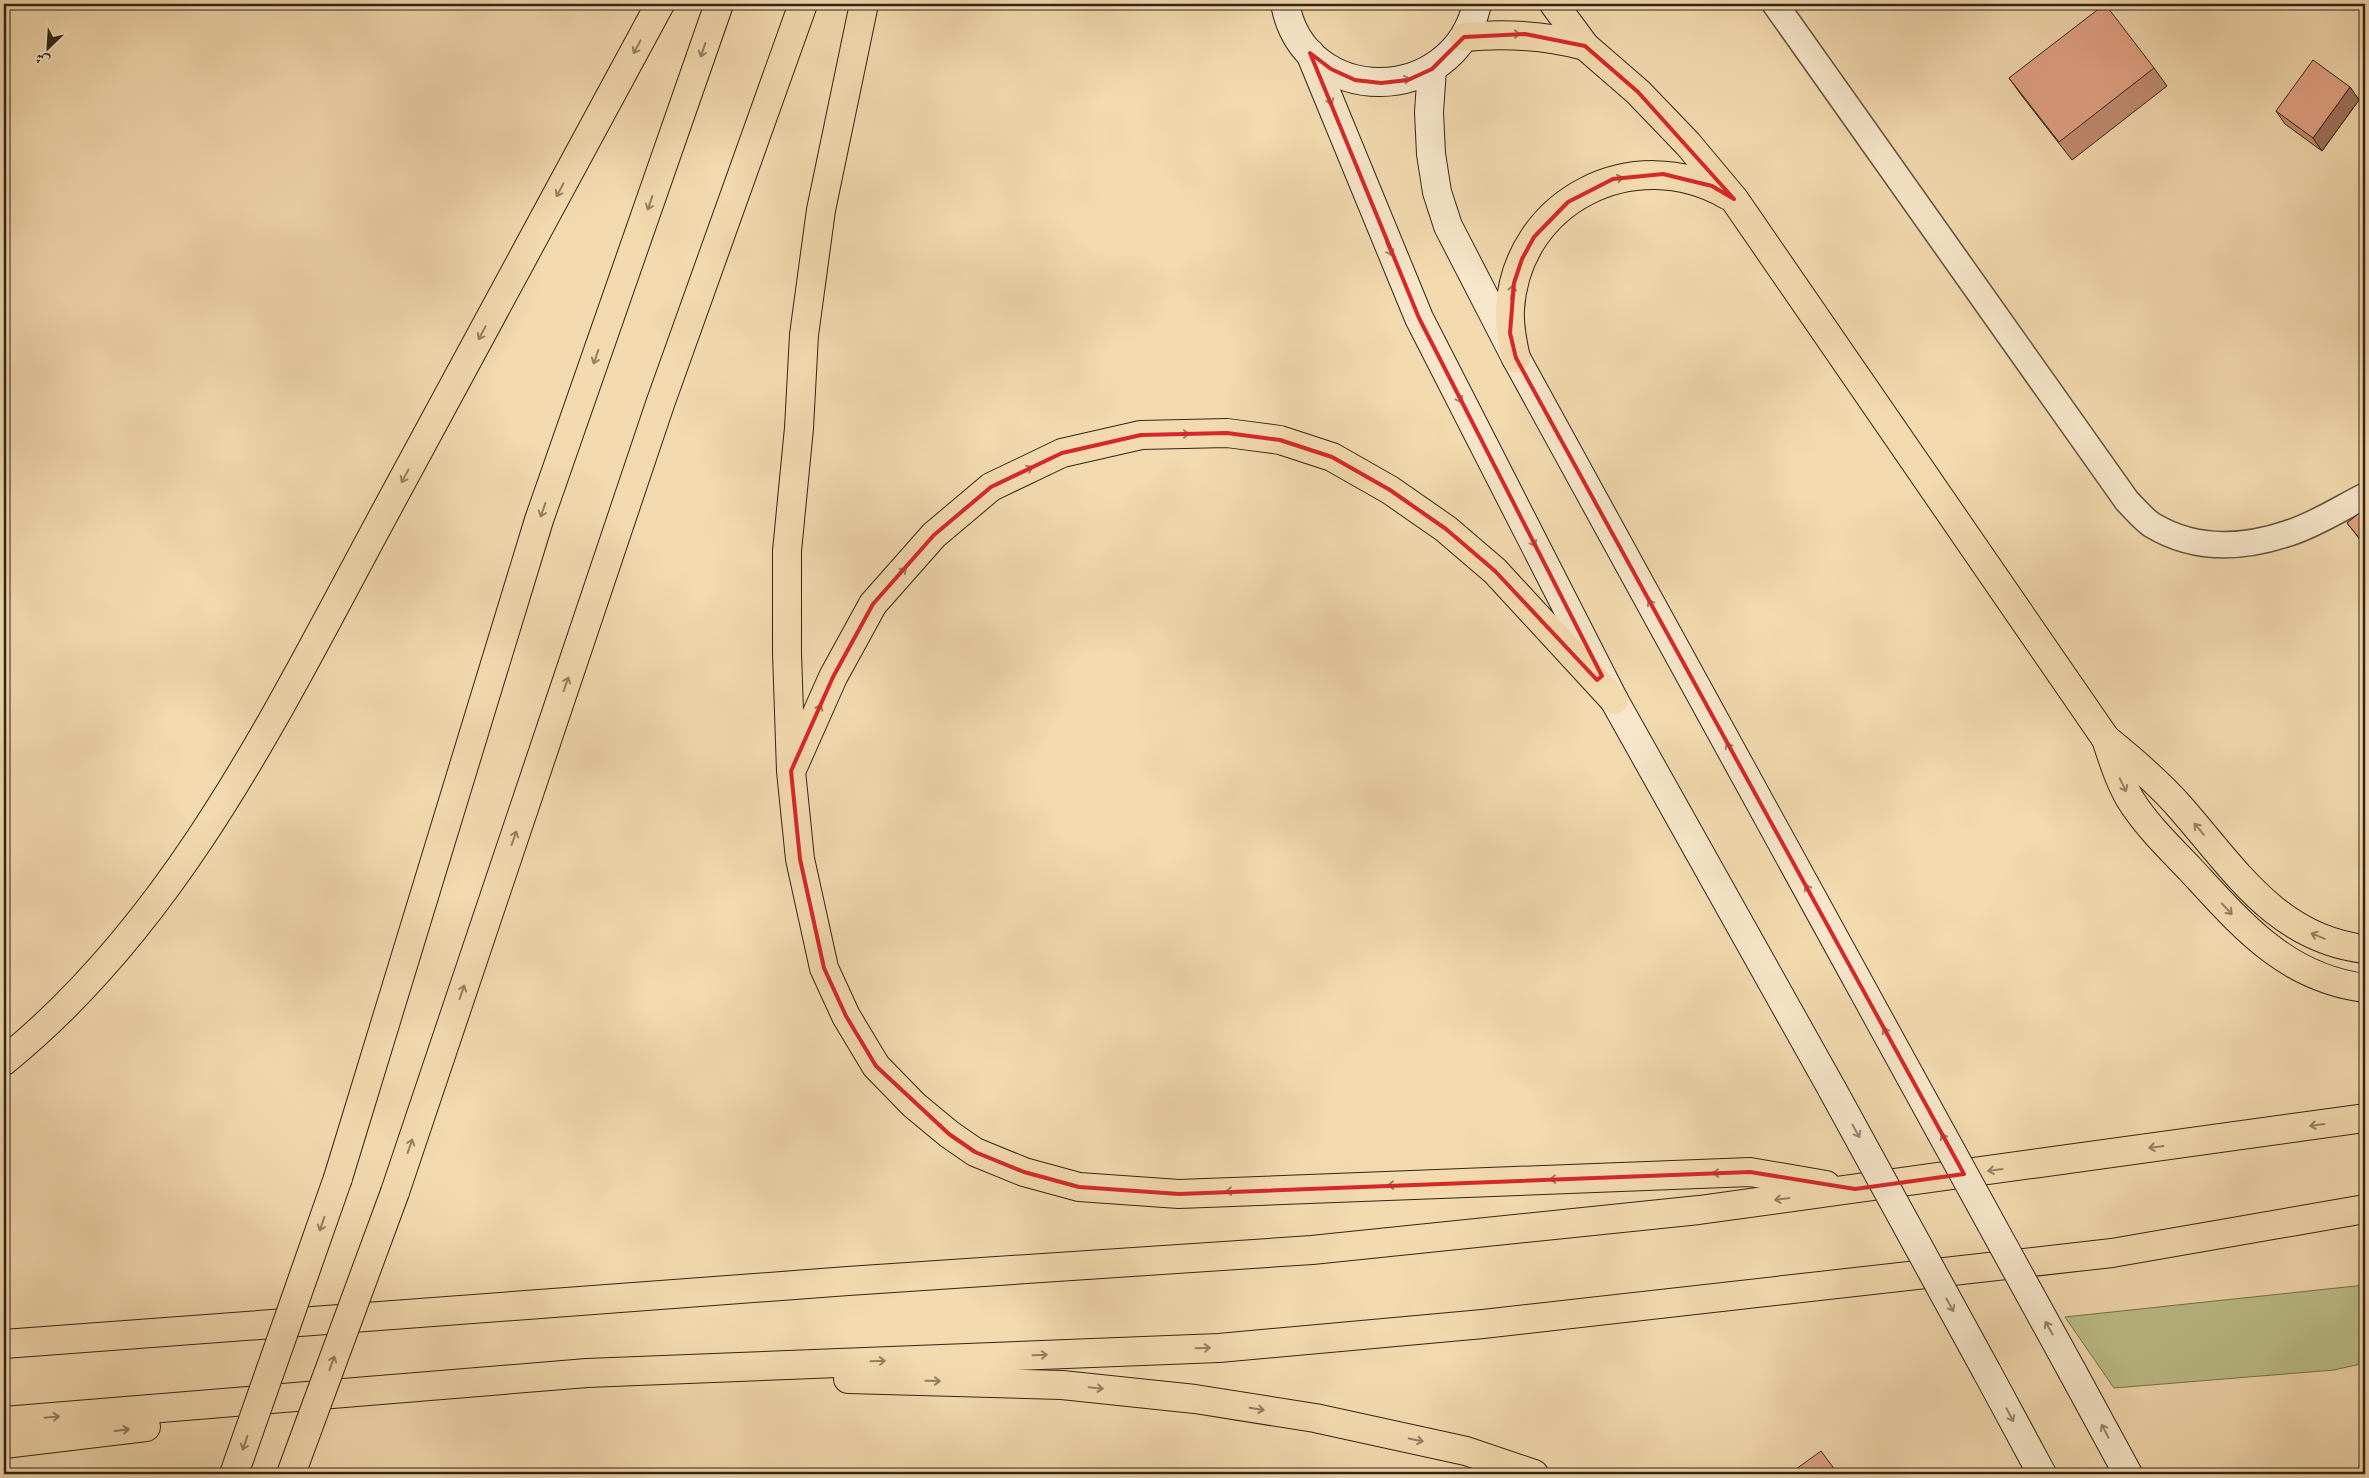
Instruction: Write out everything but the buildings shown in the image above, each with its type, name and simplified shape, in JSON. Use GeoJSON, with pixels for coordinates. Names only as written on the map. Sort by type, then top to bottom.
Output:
{"type":"FeatureCollection","features":[{"type":"Feature","properties":{"kind":"highway"},"geometry":{"type":"LineString","coordinates":[[4,1061],[65,1006],[107,962],[178,872],[217,812],[293,682],[660,4]]}},
{"type":"Feature","properties":{"kind":"highway"},"geometry":{"type":"LineString","coordinates":[[234,1474],[338,1178],[539,520],[719,4]]}},
{"type":"Feature","properties":{"kind":"highway"},"geometry":{"type":"LineString","coordinates":[[291,1474],[394,1192],[660,404],[803,4]]}},
{"type":"Feature","properties":{"kind":"highway"},"geometry":{"type":"LineString","coordinates":[[864,4],[821,210],[804,335],[799,428],[787,551],[787,653],[791,771],[800,858],[824,968],[846,1016],[876,1066],[914,1105],[974,1152],[1024,1172],[1079,1187],[1179,1194],[1750,1172],[1854,1190]]}},
{"type":"Feature","properties":{"kind":"highway"},"geometry":{"type":"LineString","coordinates":[[1554,4],[1585,46],[1638,92],[1688,144],[1734,199],[2106,739],[2154,780],[2179,806],[2252,892],[2271,909],[2313,934],[2337,943],[2365,949]]}},
{"type":"Feature","properties":{"kind":"highway"},"geometry":{"type":"LineString","coordinates":[[1464,37],[1525,34],[1555,38],[1585,46]]}},
{"type":"Feature","properties":{"kind":"highway"},"geometry":{"type":"LineString","coordinates":[[1516,358],[1510,333],[1510,308],[1514,283],[1522,260],[1534,237],[1549,218],[1568,202],[1590,189],[1613,180],[1638,175],[1663,174],[1688,178],[1712,186],[1734,199]]}},
{"type":"Feature","properties":{"kind":"highway"},"geometry":{"type":"LineString","coordinates":[[791,771],[833,677],[874,604],[934,535],[991,487],[1062,453],[1141,435],[1227,433],[1280,440],[1332,457],[1390,490],[1446,530],[1495,571],[1614,700]]}},
{"type":"Feature","properties":{"kind":"highway"},"geometry":{"type":"LineString","coordinates":[[2106,739],[2116,770],[2140,813],[2242,925],[2261,943],[2305,971],[2330,980],[2365,988]]}},
{"type":"Feature","properties":{"kind":"highway"},"geometry":{"type":"LineString","coordinates":[[4,1344],[848,1281],[1312,1250],[1699,1210],[2365,1118]]}},
{"type":"Feature","properties":{"kind":"highway"},"geometry":{"type":"LineString","coordinates":[[4,1421],[587,1373],[1219,1348],[1483,1324],[2112,1253],[2365,1209]]}},
{"type":"Feature","properties":{"kind":"highway"},"geometry":{"type":"LineString","coordinates":[[4,1444],[587,1373],[1062,1385],[1195,1399],[1315,1418],[1466,1451],[1534,1474]]}},
{"type":"Feature","properties":{"kind":"main road"},"geometry":{"type":"LineString","coordinates":[[1285,4],[1296,34],[1310,53],[1418,318],[1614,700],[1832,1089],[2042,1474]]}},
{"type":"Feature","properties":{"kind":"main road"},"geometry":{"type":"LineString","coordinates":[[1310,53],[1330,69],[1355,80],[1381,83],[1408,80],[1432,69],[1450,55],[1464,37],[1474,17],[1477,4]]}},
{"type":"Feature","properties":{"kind":"main road"},"geometry":{"type":"LineString","coordinates":[[1432,69],[1429,112],[1431,154],[1437,192],[1448,226],[1516,358],[2128,1474]]}},
{"type":"Feature","properties":{"kind":"lane"},"geometry":{"type":"LineString","coordinates":[[1775,4],[2127,501],[2150,524],[2179,538],[2217,546],[2253,542],[2290,533],[2365,496]]}},
{"type":"Feature","properties":{"kind":"highlighted area"},"geometry":{"type":"Polygon","coordinates":[[[1525,34],[1585,46],[1638,92],[1734,199],[1712,186],[1663,174],[1613,179],[1568,202],[1534,237],[1522,259],[1514,283],[1510,333],[1516,358],[1964,1174],[1855,1189],[1750,1172],[1179,1194],[1079,1187],[1024,1172],[975,1152],[949,1134],[876,1066],[846,1016],[824,968],[800,859],[791,771],[833,677],[873,604],[934,535],[991,487],[1062,453],[1141,435],[1227,433],[1280,440],[1332,457],[1390,490],[1446,529],[1495,571],[1597,680],[1602,676],[1419,318],[1310,53],[1331,69],[1355,80],[1381,83],[1408,80],[1432,69],[1464,37],[1525,34]]]}},
{"type":"Feature","properties":{"kind":"green space"},"geometry":{"type":"Polygon","coordinates":[[[2365,1285],[2365,1363],[2334,1370],[2114,1388],[2065,1317],[2365,1285]]]}}]}
